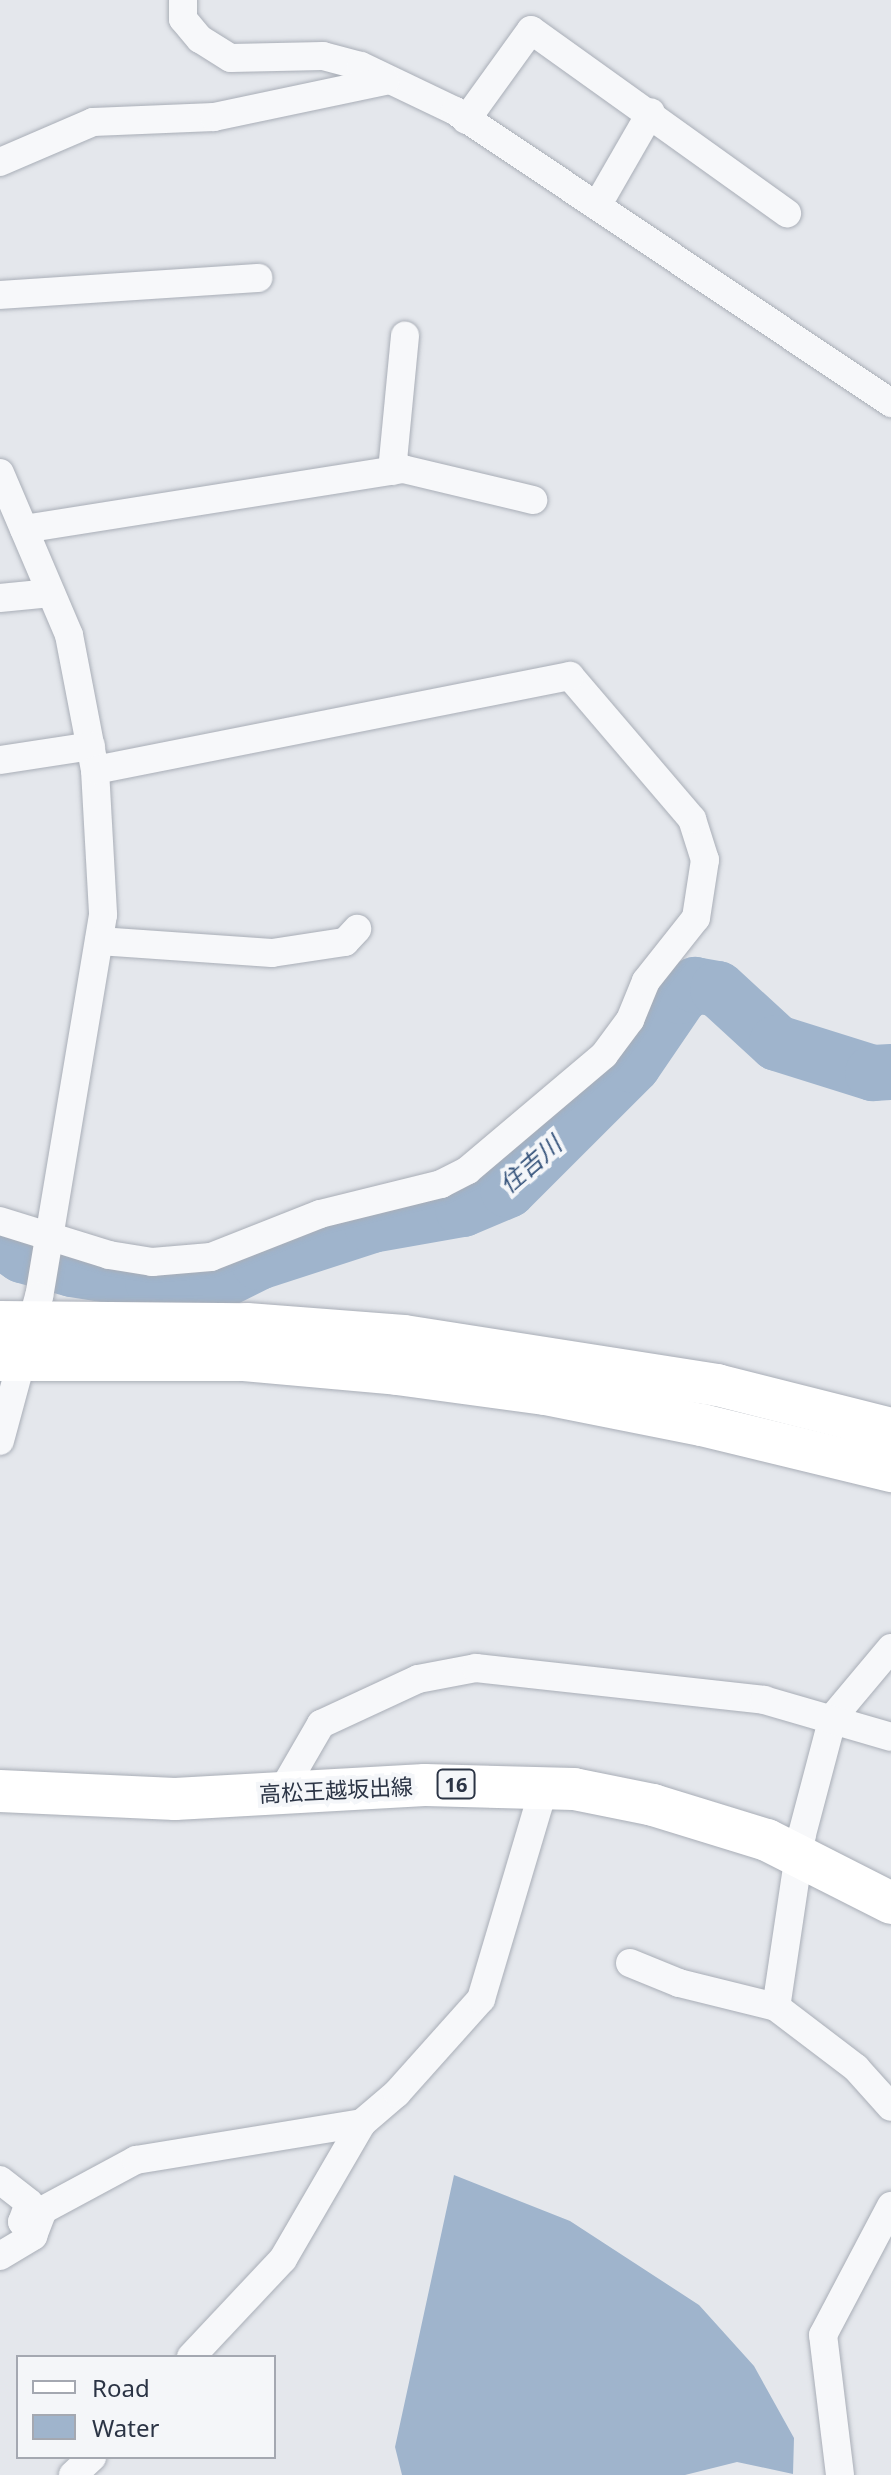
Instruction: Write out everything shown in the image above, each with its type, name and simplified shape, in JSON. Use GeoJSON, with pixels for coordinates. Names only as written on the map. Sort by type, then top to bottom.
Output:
{"type":"FeatureCollection","features":[{"type":"Feature","properties":{"kind":"main road"},"geometry":{"type":"LineString","coordinates":[[16,1321],[247,1324],[404,1336],[717,1385],[891,1429]]}},
{"type":"Feature","properties":{"kind":"main road"},"geometry":{"type":"LineString","coordinates":[[10,1360],[244,1360],[397,1374],[688,1422],[891,1471]]}},
{"type":"Feature","properties":{"kind":"main road","name":"高松王越坂出線"},"geometry":{"type":"LineString","coordinates":[[0,1791],[112,1798],[425,1785],[544,1787],[653,1805],[767,1840],[891,1903]]}},
{"type":"Feature","properties":{"kind":"street"},"geometry":{"type":"LineString","coordinates":[[183,0],[183,19],[200,39],[231,58],[323,56],[361,66],[466,120],[891,403]]}},
{"type":"Feature","properties":{"kind":"street"},"geometry":{"type":"LineString","coordinates":[[466,120],[531,30],[651,112],[787,213]]}},
{"type":"Feature","properties":{"kind":"street"},"geometry":{"type":"LineString","coordinates":[[0,162],[93,122],[214,117],[385,81]]}},
{"type":"Feature","properties":{"kind":"street"},"geometry":{"type":"LineString","coordinates":[[597,206],[651,112]]}},
{"type":"Feature","properties":{"kind":"street"},"geometry":{"type":"LineString","coordinates":[[0,295],[258,278]]}},
{"type":"Feature","properties":{"kind":"street"},"geometry":{"type":"LineString","coordinates":[[392,471],[405,336]]}},
{"type":"Feature","properties":{"kind":"street"},"geometry":{"type":"LineString","coordinates":[[24,529],[392,471],[533,500]]}},
{"type":"Feature","properties":{"kind":"street"},"geometry":{"type":"LineString","coordinates":[[0,475],[69,635],[93,758],[103,915],[42,1278],[16,1321],[0,1441]]}},
{"type":"Feature","properties":{"kind":"street"},"geometry":{"type":"LineString","coordinates":[[0,598],[51,593]]}},
{"type":"Feature","properties":{"kind":"street"},"geometry":{"type":"LineString","coordinates":[[0,760],[93,758],[570,676],[692,819],[705,860],[696,918],[646,981],[630,1020],[604,1055],[468,1170],[441,1184],[320,1214],[211,1257],[152,1262],[47,1244],[0,1221]]}},
{"type":"Feature","properties":{"kind":"street"},"geometry":{"type":"LineString","coordinates":[[99,941],[272,953],[345,942],[357,929]]}},
{"type":"Feature","properties":{"kind":"street"},"geometry":{"type":"LineString","coordinates":[[776,2007],[803,1857],[802,1834],[833,1717],[891,1648]]}},
{"type":"Feature","properties":{"kind":"street"},"geometry":{"type":"LineString","coordinates":[[281,1793],[321,1724],[418,1679],[476,1668],[764,1700],[833,1717],[891,1737]]}},
{"type":"Feature","properties":{"kind":"street"},"geometry":{"type":"LineString","coordinates":[[193,2355],[283,2259],[362,2123],[397,2093],[481,1999],[544,1787]]}},
{"type":"Feature","properties":{"kind":"street"},"geometry":{"type":"LineString","coordinates":[[630,1963],[679,1983],[776,2007],[856,2068],[891,2107]]}},
{"type":"Feature","properties":{"kind":"street"},"geometry":{"type":"LineString","coordinates":[[0,2256],[33,2236],[43,2210],[136,2160],[362,2123]]}},
{"type":"Feature","properties":{"kind":"street"},"geometry":{"type":"LineString","coordinates":[[0,2180],[29,2203],[22,2222],[33,2236]]}},
{"type":"Feature","properties":{"kind":"street"},"geometry":{"type":"LineString","coordinates":[[840,2475],[823,2335],[891,2206]]}},
{"type":"Feature","properties":{"kind":"street"},"geometry":{"type":"LineString","coordinates":[[73,2475],[90,2459]]}},
{"type":"Feature","properties":{"kind":"water"},"geometry":{"type":"Polygon","coordinates":[[[454,2175],[570,2221],[699,2305],[754,2366],[794,2438],[793,2474],[737,2462],[685,2475],[402,2475],[395,2447],[454,2175]]]}},
{"type":"Feature","properties":{"kind":"waterway","name":"住吉川"},"geometry":{"type":"LineString","coordinates":[[0,1240],[22,1255],[72,1269],[153,1282],[217,1283],[259,1262],[372,1225],[463,1209],[508,1190],[633,1065],[680,996],[695,985],[718,989],[777,1043],[873,1073],[891,1072]]}}]}
